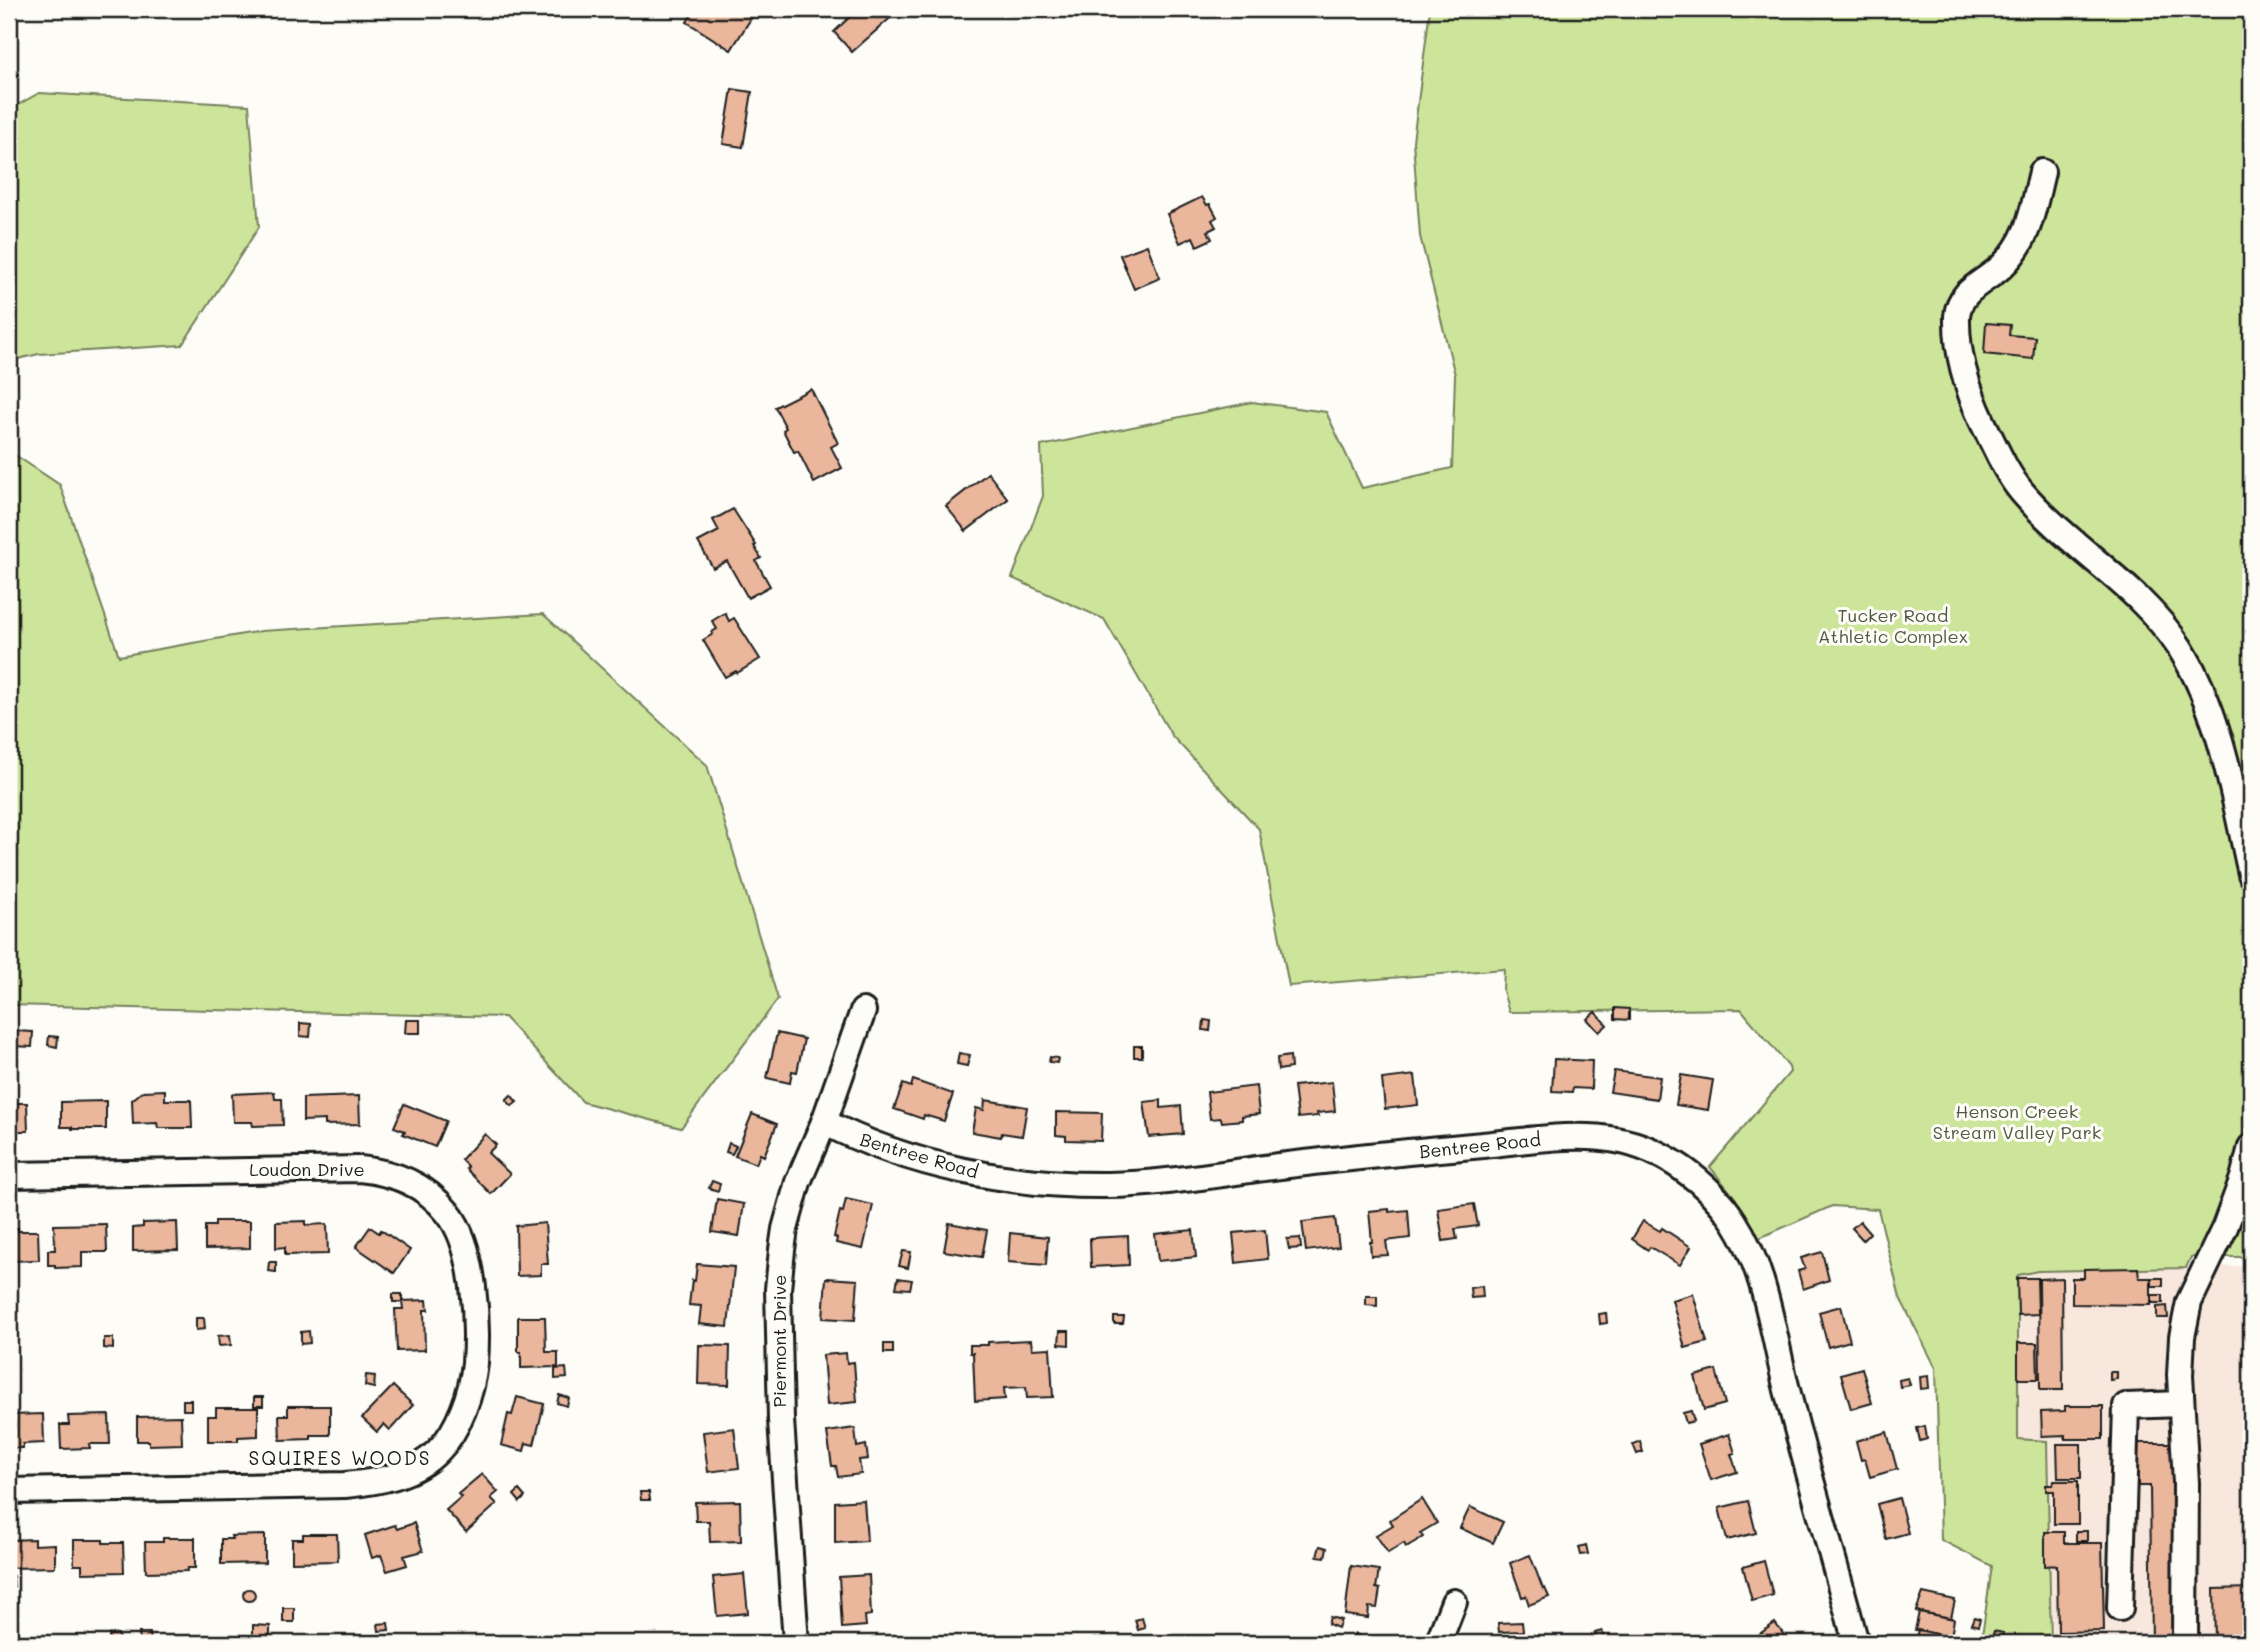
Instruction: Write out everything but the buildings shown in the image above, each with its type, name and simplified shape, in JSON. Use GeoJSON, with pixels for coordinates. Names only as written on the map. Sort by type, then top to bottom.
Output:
{"type":"FeatureCollection","features":[{"type":"Feature","properties":{"kind":"street"},"geometry":{"type":"LineString","coordinates":[[2042,172],[2028,231],[2017,249],[1998,270],[1969,290],[1961,304],[1957,315],[1961,366],[1993,444],[2021,491],[2077,545],[2155,613],[2181,650],[2216,727],[2251,874]]}},
{"type":"Feature","properties":{"kind":"street","name":"Piermont Drive"},"geometry":{"type":"LineString","coordinates":[[796,1643],[781,1420],[778,1289],[785,1229],[792,1200],[824,1122],[863,1011]]}},
{"type":"Feature","properties":{"kind":"street","name":"Bentree Road"},"geometry":{"type":"LineString","coordinates":[[824,1122],[869,1144],[951,1168],[1008,1178],[1068,1184],[1149,1182],[1562,1138],[1616,1140],[1651,1152],[1696,1179],[1722,1205],[1744,1237],[1760,1281],[1856,1643]]}},
{"type":"Feature","properties":{"kind":"street"},"geometry":{"type":"LineString","coordinates":[[2185,1643],[2186,1483],[2181,1404],[2182,1337],[2189,1301],[2230,1216],[2251,1147]]}},
{"type":"Feature","properties":{"kind":"street","name":"Loudon Drive"},"geometry":{"type":"LineString","coordinates":[[9,1175],[360,1169],[399,1176],[436,1199],[456,1225],[463,1240],[470,1270],[475,1364],[470,1387],[447,1441],[437,1453],[421,1464],[392,1478],[345,1485],[9,1491]]}},
{"type":"Feature","properties":{"kind":"street"},"geometry":{"type":"LineString","coordinates":[[2120,1608],[2126,1406],[2181,1404]]}},
{"type":"Feature","properties":{"kind":"street"},"geometry":{"type":"LineString","coordinates":[[1438,1643],[1454,1602]]}},
{"type":"Feature","properties":{"kind":"shaded area"},"geometry":{"type":"Polygon","coordinates":[[[2251,1266],[2251,1643],[2053,1643],[2047,1442],[2018,1440],[2018,1275],[2037,1271],[2251,1266]]]}},
{"type":"Feature","properties":{"kind":"green space","name":"Tucker Road Athletic Complex"},"geometry":{"type":"Polygon","coordinates":[[[1430,9],[2251,9],[2251,1257],[2191,1257],[2186,1268],[2038,1271],[2018,1275],[2018,1439],[2047,1441],[2051,1643],[1981,1643],[1992,1566],[1941,1540],[1936,1368],[1900,1298],[1878,1209],[1832,1206],[1755,1240],[1736,1199],[1710,1167],[1790,1072],[1789,1067],[1741,1009],[1509,1012],[1503,991],[1504,969],[1289,986],[1259,829],[1172,736],[1104,619],[1012,578],[1043,496],[1041,446],[1252,402],[1326,412],[1362,488],[1452,468],[1455,375],[1420,236],[1413,141],[1430,9]]]}},
{"type":"Feature","properties":{"kind":"green space"},"geometry":{"type":"Polygon","coordinates":[[[39,93],[249,105],[259,227],[182,345],[39,354],[9,361],[9,110],[39,93]]]}},
{"type":"Feature","properties":{"kind":"green space"},"geometry":{"type":"Polygon","coordinates":[[[9,451],[60,485],[119,656],[261,631],[543,614],[707,765],[778,999],[681,1128],[583,1102],[504,1017],[9,1005],[9,451]]]}},
{"type":"Feature","properties":{"kind":"district","name":"SQUIRES WOODS"},"geometry":{"type":"Point","coordinates":[340,1458]}},
{"type":"Feature","properties":{"kind":"park label","name":"Henson Creek Stream Valley Park"},"geometry":{"type":"Point","coordinates":[2017,1122]}}]}
